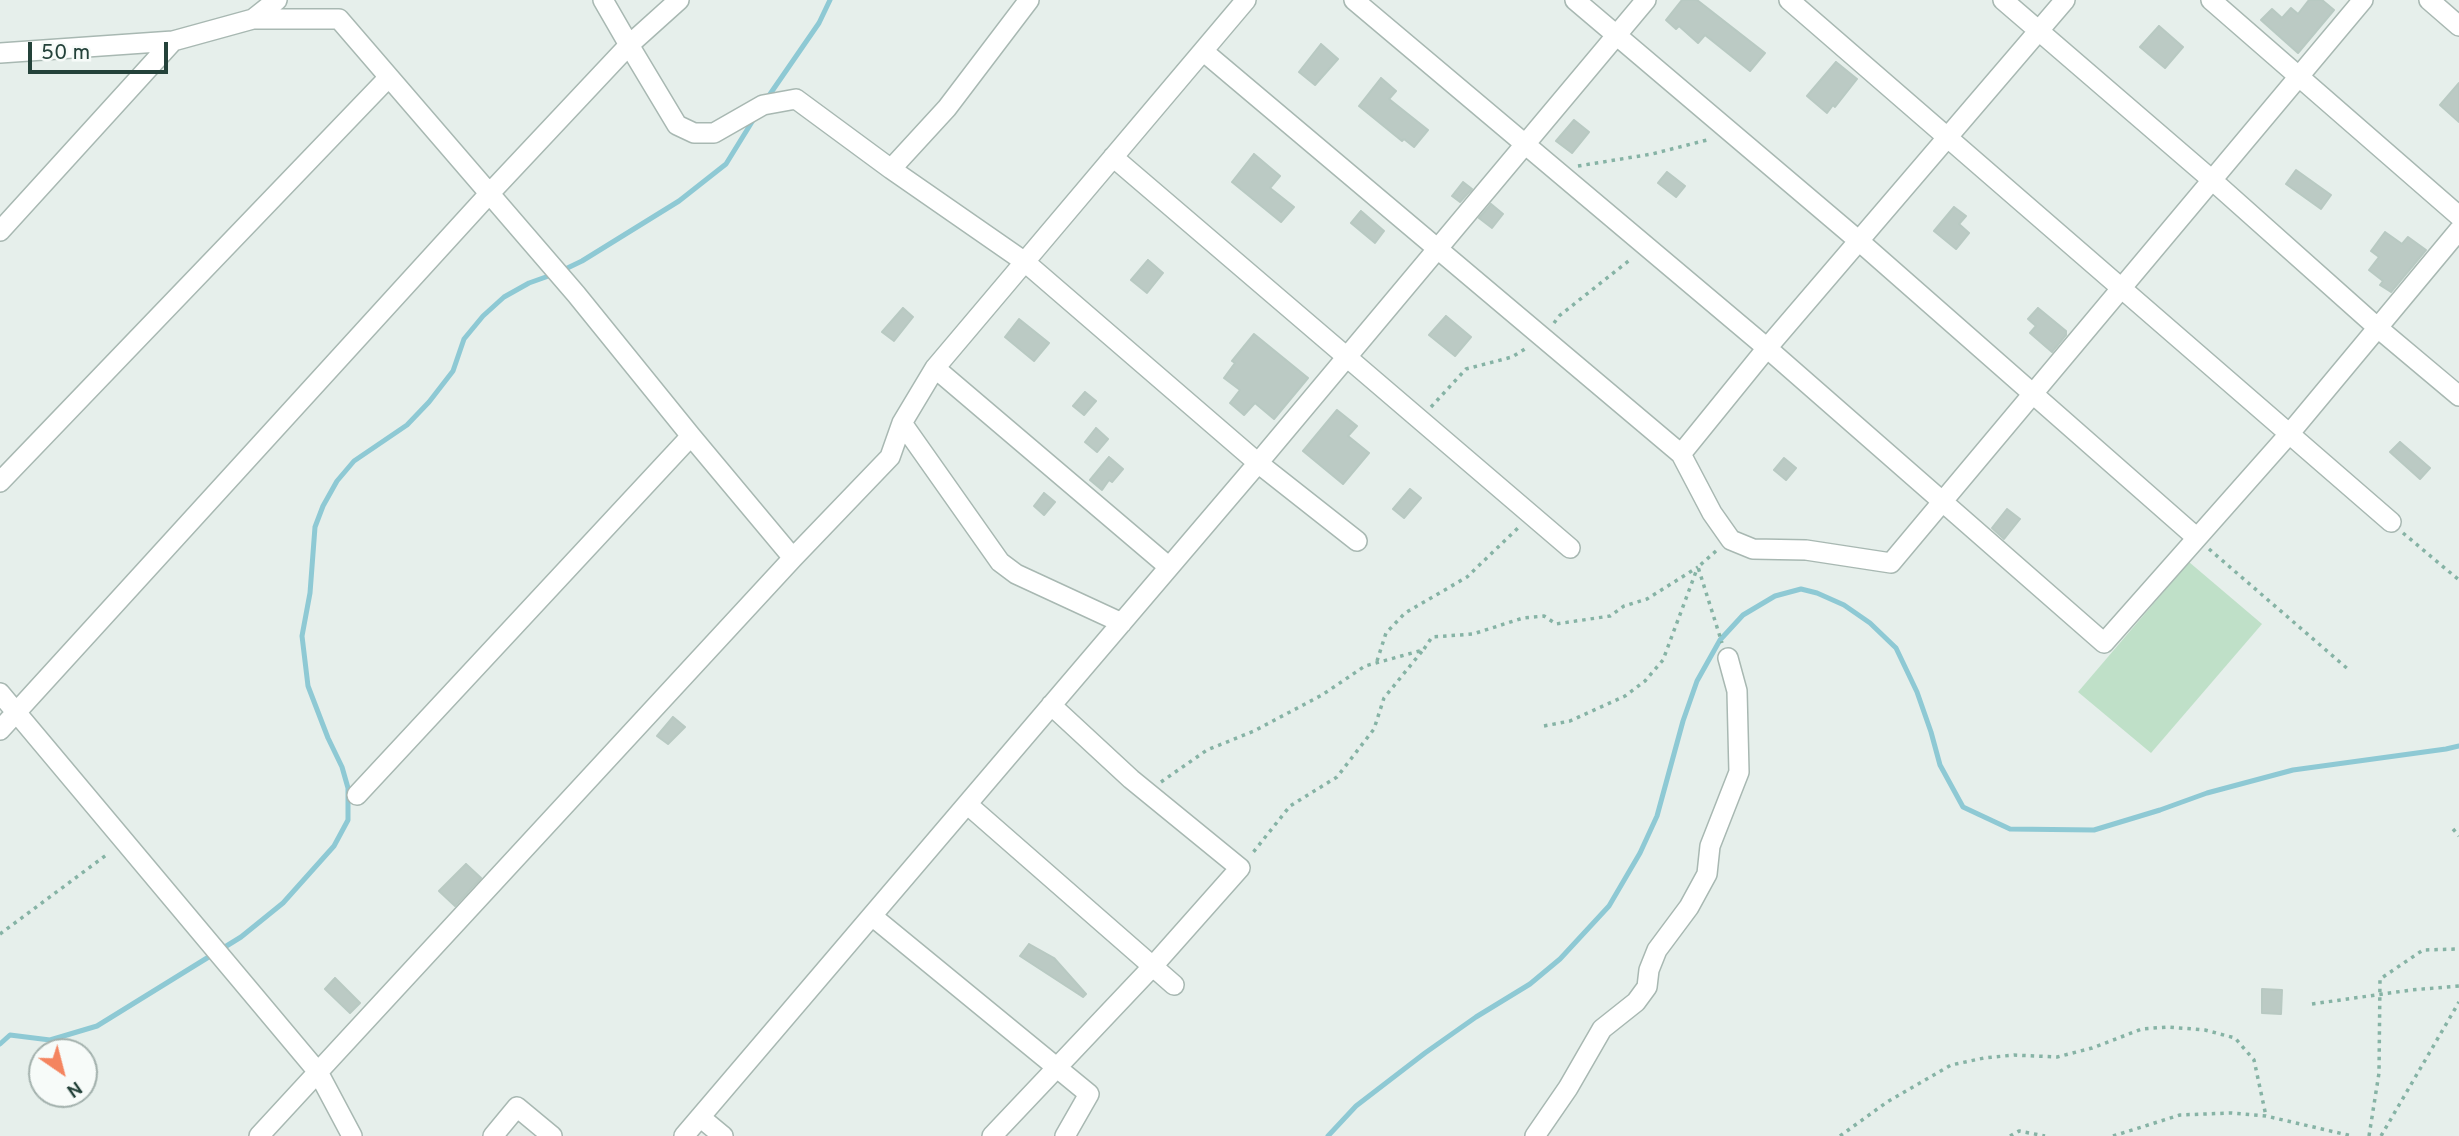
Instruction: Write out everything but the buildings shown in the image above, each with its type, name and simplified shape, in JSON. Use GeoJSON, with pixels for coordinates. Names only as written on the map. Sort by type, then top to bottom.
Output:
{"type":"FeatureCollection","features":[{"type":"Feature","properties":{"kind":"street"},"geometry":{"type":"LineString","coordinates":[[253,19],[277,0]]}},
{"type":"Feature","properties":{"kind":"street"},"geometry":{"type":"LineString","coordinates":[[603,0],[677,125],[694,133],[714,133],[763,105],[796,99],[1025,262],[1258,463],[1357,541]]}},
{"type":"Feature","properties":{"kind":"street"},"geometry":{"type":"LineString","coordinates":[[0,730],[489,194],[629,45],[678,0]]}},
{"type":"Feature","properties":{"kind":"street"},"geometry":{"type":"LineString","coordinates":[[891,169],[947,108],[1029,0]]}},
{"type":"Feature","properties":{"kind":"street"},"geometry":{"type":"LineString","coordinates":[[259,1136],[793,558],[890,457],[902,423],[935,368],[1246,0]]}},
{"type":"Feature","properties":{"kind":"street"},"geometry":{"type":"LineString","coordinates":[[1354,0],[1767,348],[2104,643],[2290,433],[2459,230]]}},
{"type":"Feature","properties":{"kind":"street"},"geometry":{"type":"LineString","coordinates":[[1575,0],[1859,241],[2197,538]]}},
{"type":"Feature","properties":{"kind":"street"},"geometry":{"type":"LineString","coordinates":[[684,1136],[702,1126],[872,916],[1258,463],[1646,0]]}},
{"type":"Feature","properties":{"kind":"street"},"geometry":{"type":"LineString","coordinates":[[1789,0],[2391,522]]}},
{"type":"Feature","properties":{"kind":"street"},"geometry":{"type":"LineString","coordinates":[[2003,0],[2459,396]]}},
{"type":"Feature","properties":{"kind":"street"},"geometry":{"type":"LineString","coordinates":[[1681,454],[1767,348],[2065,0]]}},
{"type":"Feature","properties":{"kind":"street"},"geometry":{"type":"LineString","coordinates":[[2211,0],[2459,216]]}},
{"type":"Feature","properties":{"kind":"street"},"geometry":{"type":"LineString","coordinates":[[1203,51],[1681,454],[1712,513],[1731,540],[1754,549],[1805,550],[1891,563],[2363,0]]}},
{"type":"Feature","properties":{"kind":"street"},"geometry":{"type":"LineString","coordinates":[[2429,0],[2459,26]]}},
{"type":"Feature","properties":{"kind":"street"},"geometry":{"type":"LineString","coordinates":[[0,53],[173,41],[253,19],[339,19],[576,294],[793,558]]}},
{"type":"Feature","properties":{"kind":"street"},"geometry":{"type":"LineString","coordinates":[[0,231],[173,41]]}},
{"type":"Feature","properties":{"kind":"street"},"geometry":{"type":"LineString","coordinates":[[0,482],[389,77]]}},
{"type":"Feature","properties":{"kind":"street"},"geometry":{"type":"LineString","coordinates":[[1113,157],[1570,548]]}},
{"type":"Feature","properties":{"kind":"street"},"geometry":{"type":"LineString","coordinates":[[935,368],[1169,567]]}},
{"type":"Feature","properties":{"kind":"street"},"geometry":{"type":"LineString","coordinates":[[902,423],[1000,562],[1016,574],[1122,623]]}},
{"type":"Feature","properties":{"kind":"street"},"geometry":{"type":"LineString","coordinates":[[357,795],[691,436]]}},
{"type":"Feature","properties":{"kind":"street"},"geometry":{"type":"LineString","coordinates":[[1535,1136],[1568,1088],[1602,1029],[1636,1002],[1647,987],[1649,970],[1657,950],[1689,907],[1707,874],[1710,846],[1739,772],[1737,691],[1728,658]]}},
{"type":"Feature","properties":{"kind":"street"},"geometry":{"type":"LineString","coordinates":[[0,693],[318,1072],[352,1136]]}},
{"type":"Feature","properties":{"kind":"street"},"geometry":{"type":"LineString","coordinates":[[992,1136],[1153,966],[1240,867],[1131,779],[1051,705]]}},
{"type":"Feature","properties":{"kind":"street"},"geometry":{"type":"LineString","coordinates":[[967,804],[1174,985]]}},
{"type":"Feature","properties":{"kind":"street"},"geometry":{"type":"LineString","coordinates":[[872,916],[1089,1094],[1065,1136]]}},
{"type":"Feature","properties":{"kind":"street"},"geometry":{"type":"LineString","coordinates":[[492,1136],[517,1108],[552,1136]]}},
{"type":"Feature","properties":{"kind":"street"},"geometry":{"type":"LineString","coordinates":[[702,1126],[723,1136]]}},
{"type":"Feature","properties":{"kind":"path"},"geometry":{"type":"LineString","coordinates":[[1558,170],[1652,154],[1734,134]]}},
{"type":"Feature","properties":{"kind":"path"},"geometry":{"type":"LineString","coordinates":[[1420,419],[1466,369],[1512,357],[1542,337],[1559,316],[1647,246]]}},
{"type":"Feature","properties":{"kind":"path"},"geometry":{"type":"LineString","coordinates":[[1376,663],[1387,633],[1405,614],[1467,577],[1532,515]]}},
{"type":"Feature","properties":{"kind":"path"},"geometry":{"type":"LineString","coordinates":[[2391,522],[2459,580]]}},
{"type":"Feature","properties":{"kind":"path"},"geometry":{"type":"LineString","coordinates":[[2197,538],[2349,670]]}},
{"type":"Feature","properties":{"kind":"path"},"geometry":{"type":"LineString","coordinates":[[1240,867],[1290,806],[1337,777],[1374,729],[1384,698],[1432,637],[1473,634],[1523,618],[1544,616],[1556,624],[1610,616],[1624,606],[1647,599],[1698,568],[1711,554],[1731,540]]}},
{"type":"Feature","properties":{"kind":"path"},"geometry":{"type":"LineString","coordinates":[[1698,568],[1716,627]]}},
{"type":"Feature","properties":{"kind":"path"},"geometry":{"type":"LineString","coordinates":[[1544,726],[1570,720],[1625,696],[1646,681],[1663,660],[1698,568]]}},
{"type":"Feature","properties":{"kind":"path"},"geometry":{"type":"LineString","coordinates":[[1131,779],[1161,782],[1207,750],[1254,731],[1322,695],[1366,666],[1423,650]]}},
{"type":"Feature","properties":{"kind":"path"},"geometry":{"type":"LineString","coordinates":[[2453,829],[2459,836]]}},
{"type":"Feature","properties":{"kind":"path"},"geometry":{"type":"LineString","coordinates":[[0,934],[125,842]]}},
{"type":"Feature","properties":{"kind":"path"},"geometry":{"type":"LineString","coordinates":[[2369,1136],[2379,1073],[2380,979],[2423,950],[2459,949]]}},
{"type":"Feature","properties":{"kind":"path"},"geometry":{"type":"LineString","coordinates":[[2312,1004],[2459,986]]}},
{"type":"Feature","properties":{"kind":"path"},"geometry":{"type":"LineString","coordinates":[[2381,1136],[2459,1002]]}},
{"type":"Feature","properties":{"kind":"path"},"geometry":{"type":"LineString","coordinates":[[1840,1136],[1887,1102],[1951,1065],[2014,1055],[2057,1057],[2092,1048],[2142,1029],[2168,1027],[2206,1030],[2235,1038],[2254,1060],[2266,1116]]}},
{"type":"Feature","properties":{"kind":"path"},"geometry":{"type":"LineString","coordinates":[[2113,1136],[2180,1115],[2231,1113],[2266,1116],[2352,1136]]}},
{"type":"Feature","properties":{"kind":"path"},"geometry":{"type":"LineString","coordinates":[[2010,1136],[2019,1131],[2045,1136]]}},
{"type":"Feature","properties":{"kind":"green space"},"geometry":{"type":"Polygon","coordinates":[[[2189,562],[2262,624],[2151,753],[2078,692],[2189,562]]]}},
{"type":"Feature","properties":{"kind":"waterway"},"geometry":{"type":"LineString","coordinates":[[768,97],[819,23],[830,0]]}},
{"type":"Feature","properties":{"kind":"waterway"},"geometry":{"type":"LineString","coordinates":[[0,1044],[10,1035],[50,1040],[97,1026],[241,937],[283,903],[334,846],[348,820],[348,788],[308,686],[302,636],[310,593],[315,527],[337,481],[354,461],[407,425],[429,402],[453,371],[464,339],[483,316],[504,297],[529,283],[582,261],[679,201],[726,164],[755,117]]}},
{"type":"Feature","properties":{"kind":"waterway"},"geometry":{"type":"LineString","coordinates":[[1328,1136],[1356,1106],[1425,1053],[1530,984],[1560,959],[1609,906],[1640,853],[1657,816],[1697,681],[1720,640],[1743,615],[1775,596],[1801,589],[1817,593],[1844,605],[1870,623],[1896,648],[1917,692],[1940,765],[1963,807],[2010,829],[2094,830],[2207,793],[2293,770],[2459,746]]}}]}
